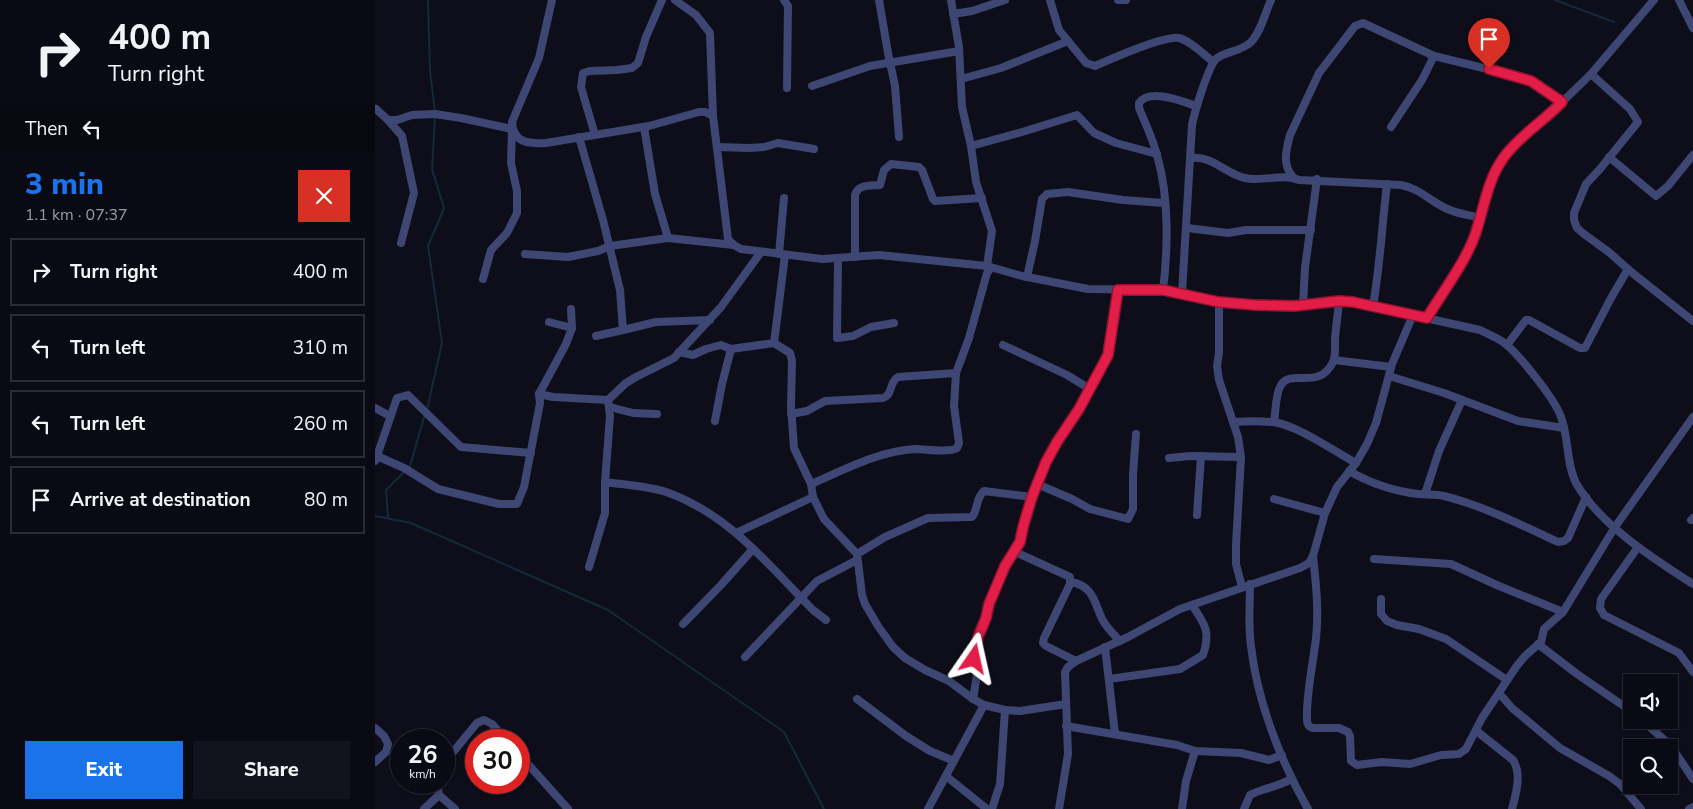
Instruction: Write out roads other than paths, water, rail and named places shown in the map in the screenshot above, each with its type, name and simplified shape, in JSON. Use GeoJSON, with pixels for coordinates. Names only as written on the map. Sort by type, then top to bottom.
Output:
{"type":"FeatureCollection","features":[{"type":"Feature","properties":{"kind":"street"},"geometry":{"type":"LineString","coordinates":[[483,279],[491,250],[507,233],[517,213],[517,190],[511,163],[514,113],[539,58],[552,0]]}},
{"type":"Feature","properties":{"kind":"street"},"geometry":{"type":"LineString","coordinates":[[595,135],[581,87],[583,73],[632,68],[638,63],[646,37],[662,0]]}},
{"type":"Feature","properties":{"kind":"street"},"geometry":{"type":"LineString","coordinates":[[675,0],[696,15],[710,33],[713,116],[728,239],[734,245],[741,249],[822,259],[879,256],[989,267],[1027,277],[1088,289],[1163,290],[1219,302],[1255,305],[1303,305],[1339,301],[1373,306],[1480,330],[1507,345],[1552,397],[1561,416],[1572,473],[1586,497],[1615,527],[1638,547],[1693,584]]}},
{"type":"Feature","properties":{"kind":"street"},"geometry":{"type":"LineString","coordinates":[[783,0],[788,6],[787,88]]}},
{"type":"Feature","properties":{"kind":"street"},"geometry":{"type":"LineString","coordinates":[[879,0],[895,86],[899,137]]}},
{"type":"Feature","properties":{"kind":"street"},"geometry":{"type":"LineString","coordinates":[[811,484],[873,458],[913,449],[951,451],[957,448],[959,443],[954,406],[956,373],[969,338],[989,267],[991,231],[976,182],[971,146],[962,107],[959,51],[951,0]]}},
{"type":"Feature","properties":{"kind":"street"},"geometry":{"type":"LineString","coordinates":[[953,14],[973,11],[1005,0]]}},
{"type":"Feature","properties":{"kind":"street"},"geometry":{"type":"LineString","coordinates":[[1049,0],[1056,24],[1086,63],[1091,65],[1095,66],[1145,45],[1177,37],[1183,39],[1213,62]]}},
{"type":"Feature","properties":{"kind":"street"},"geometry":{"type":"LineString","coordinates":[[1118,0],[1126,0]]}},
{"type":"Feature","properties":{"kind":"street"},"geometry":{"type":"LineString","coordinates":[[1182,294],[1192,125],[1196,106],[1213,62],[1220,56],[1238,50],[1251,42],[1271,0]]}},
{"type":"Feature","properties":{"kind":"street"},"geometry":{"type":"LineString","coordinates":[[1427,318],[1467,253],[1475,236],[1490,184],[1504,157],[1517,142],[1591,74],[1654,0]]}},
{"type":"Feature","properties":{"kind":"street"},"geometry":{"type":"LineString","coordinates":[[1679,0],[1693,28]]}},
{"type":"Feature","properties":{"kind":"street"},"geometry":{"type":"LineString","coordinates":[[1480,218],[1450,210],[1414,188],[1317,179],[1299,180],[1293,177],[1288,170],[1286,162],[1290,135],[1319,73],[1355,26],[1363,23],[1434,56],[1531,81],[1562,102]]}},
{"type":"Feature","properties":{"kind":"street"},"geometry":{"type":"LineString","coordinates":[[961,79],[1001,68],[1068,41]]}},
{"type":"Feature","properties":{"kind":"street"},"geometry":{"type":"LineString","coordinates":[[813,86],[870,66],[959,51]]}},
{"type":"Feature","properties":{"kind":"street"},"geometry":{"type":"LineString","coordinates":[[1391,126],[1422,80],[1434,56]]}},
{"type":"Feature","properties":{"kind":"street"},"geometry":{"type":"LineString","coordinates":[[1591,74],[1630,109],[1638,120],[1586,184],[1574,213],[1577,228],[1693,321]]}},
{"type":"Feature","properties":{"kind":"street"},"geometry":{"type":"LineString","coordinates":[[1163,290],[1167,250],[1164,203],[1157,154],[1139,108],[1141,100],[1145,97],[1157,96],[1171,98],[1196,106]]}},
{"type":"Feature","properties":{"kind":"street"},"geometry":{"type":"LineString","coordinates":[[376,108],[402,136],[414,193],[401,243]]}},
{"type":"Feature","properties":{"kind":"street"},"geometry":{"type":"LineString","coordinates":[[388,120],[397,120],[412,115],[435,114],[461,118],[512,128],[521,140],[529,144],[644,127],[699,112],[705,112],[713,116]]}},
{"type":"Feature","properties":{"kind":"street"},"geometry":{"type":"LineString","coordinates":[[971,146],[1077,115],[1094,133],[1117,143],[1157,154]]}},
{"type":"Feature","properties":{"kind":"street"},"geometry":{"type":"LineString","coordinates":[[644,127],[655,194],[669,238]]}},
{"type":"Feature","properties":{"kind":"street"},"geometry":{"type":"LineString","coordinates":[[579,137],[610,246],[620,290],[623,330]]}},
{"type":"Feature","properties":{"kind":"street"},"geometry":{"type":"LineString","coordinates":[[717,147],[750,148],[778,143],[814,149]]}},
{"type":"Feature","properties":{"kind":"street"},"geometry":{"type":"LineString","coordinates":[[1609,158],[1656,196],[1668,186],[1693,155]]}},
{"type":"Feature","properties":{"kind":"street"},"geometry":{"type":"LineString","coordinates":[[1191,158],[1207,159],[1239,177],[1247,179],[1293,177]]}},
{"type":"Feature","properties":{"kind":"street"},"geometry":{"type":"LineString","coordinates":[[855,256],[856,190],[859,187],[880,185],[884,170],[891,164],[919,167],[935,201],[982,198]]}},
{"type":"Feature","properties":{"kind":"street"},"geometry":{"type":"LineString","coordinates":[[1303,305],[1305,268],[1317,179]]}},
{"type":"Feature","properties":{"kind":"street"},"geometry":{"type":"LineString","coordinates":[[1373,306],[1379,269],[1380,240],[1387,184]]}},
{"type":"Feature","properties":{"kind":"street"},"geometry":{"type":"LineString","coordinates":[[1027,277],[1042,199],[1047,194],[1068,192],[1123,200],[1164,203]]}},
{"type":"Feature","properties":{"kind":"street"},"geometry":{"type":"LineString","coordinates":[[774,343],[781,292],[784,198]]}},
{"type":"Feature","properties":{"kind":"street"},"geometry":{"type":"LineString","coordinates":[[1187,228],[1228,233],[1246,230],[1311,230]]}},
{"type":"Feature","properties":{"kind":"street"},"geometry":{"type":"LineString","coordinates":[[525,254],[568,258],[610,246],[669,238],[734,245]]}},
{"type":"Feature","properties":{"kind":"street"},"geometry":{"type":"LineString","coordinates":[[589,567],[605,513],[609,404],[626,383],[675,358],[710,320],[761,252]]}},
{"type":"Feature","properties":{"kind":"street"},"geometry":{"type":"LineString","coordinates":[[838,258],[837,338],[853,336],[871,327],[894,323]]}},
{"type":"Feature","properties":{"kind":"street"},"geometry":{"type":"LineString","coordinates":[[1507,345],[1526,320],[1529,320],[1580,348],[1585,348],[1628,269]]}},
{"type":"Feature","properties":{"kind":"street"},"geometry":{"type":"LineString","coordinates":[[973,699],[978,669],[974,659],[978,637],[986,618],[991,597],[1005,566],[1020,542],[1032,497],[1051,451],[1079,409],[1109,349],[1118,290]]}},
{"type":"Feature","properties":{"kind":"street"},"geometry":{"type":"LineString","coordinates":[[1274,422],[1279,389],[1285,380],[1317,377],[1328,370],[1334,360],[1339,301]]}},
{"type":"Feature","properties":{"kind":"street"},"geometry":{"type":"LineString","coordinates":[[1219,302],[1219,353],[1217,366],[1219,380],[1239,437],[1241,457],[1236,564],[1246,586],[1250,644],[1254,670],[1261,698],[1291,779],[1308,809]]}},
{"type":"Feature","properties":{"kind":"street"},"geometry":{"type":"LineString","coordinates":[[531,453],[461,447],[409,395],[397,398],[376,459],[404,468],[438,489],[506,505],[517,504],[524,487],[531,453],[540,403],[539,394],[566,344],[572,328],[571,309]]}},
{"type":"Feature","properties":{"kind":"street"},"geometry":{"type":"LineString","coordinates":[[1059,809],[1068,754],[1065,672],[1068,666],[1180,609],[1309,564],[1325,513],[1337,487],[1356,463],[1376,424],[1391,367],[1413,315]]}},
{"type":"Feature","properties":{"kind":"street"},"geometry":{"type":"LineString","coordinates":[[596,336],[656,322],[710,320]]}},
{"type":"Feature","properties":{"kind":"street"},"geometry":{"type":"LineString","coordinates":[[549,322],[572,328]]}},
{"type":"Feature","properties":{"kind":"street"},"geometry":{"type":"LineString","coordinates":[[679,352],[693,355],[721,345],[731,349],[774,343],[790,353],[792,361],[791,414],[794,448],[811,484],[813,498],[824,519],[857,557],[865,604],[877,626],[893,647],[905,658],[925,670],[949,680],[973,699],[984,705],[1020,711],[1066,704]]}},
{"type":"Feature","properties":{"kind":"street"},"geometry":{"type":"LineString","coordinates":[[1003,344],[1067,375],[1090,389]]}},
{"type":"Feature","properties":{"kind":"street"},"geometry":{"type":"LineString","coordinates":[[715,421],[721,384],[731,349]]}},
{"type":"Feature","properties":{"kind":"street"},"geometry":{"type":"LineString","coordinates":[[1334,360],[1391,367]]}},
{"type":"Feature","properties":{"kind":"street"},"geometry":{"type":"LineString","coordinates":[[791,414],[807,411],[825,402],[883,398],[889,394],[892,382],[897,377],[956,373]]}},
{"type":"Feature","properties":{"kind":"street"},"geometry":{"type":"LineString","coordinates":[[1389,376],[1518,421],[1564,428]]}},
{"type":"Feature","properties":{"kind":"street"},"geometry":{"type":"LineString","coordinates":[[539,394],[609,404],[633,413],[657,414]]}},
{"type":"Feature","properties":{"kind":"street"},"geometry":{"type":"LineString","coordinates":[[1425,494],[1439,452],[1462,400]]}},
{"type":"Feature","properties":{"kind":"street"},"geometry":{"type":"LineString","coordinates":[[375,408],[390,416]]}},
{"type":"Feature","properties":{"kind":"street"},"geometry":{"type":"LineString","coordinates":[[1313,556],[1318,604],[1316,639],[1309,691],[1307,722],[1310,727],[1339,728],[1348,732],[1350,736],[1351,761],[1357,764],[1382,762],[1410,764],[1441,755],[1459,754],[1467,749],[1482,718],[1507,680],[1525,656],[1541,642],[1544,629],[1563,612],[1615,527],[1689,426],[1693,417]]}},
{"type":"Feature","properties":{"kind":"street"},"geometry":{"type":"LineString","coordinates":[[1234,422],[1274,422],[1301,433],[1356,463]]}},
{"type":"Feature","properties":{"kind":"street"},"geometry":{"type":"LineString","coordinates":[[1037,484],[1090,509],[1128,518],[1133,509],[1136,434]]}},
{"type":"Feature","properties":{"kind":"street"},"geometry":{"type":"LineString","coordinates":[[1169,458],[1201,456],[1241,457]]}},
{"type":"Feature","properties":{"kind":"street"},"geometry":{"type":"LineString","coordinates":[[1197,515],[1201,456]]}},
{"type":"Feature","properties":{"kind":"street"},"geometry":{"type":"LineString","coordinates":[[1349,471],[1376,484],[1404,492],[1444,496],[1461,501],[1518,523],[1558,542],[1568,538],[1586,497]]}},
{"type":"Feature","properties":{"kind":"street"},"geometry":{"type":"LineString","coordinates":[[605,482],[667,493],[697,505],[719,518],[826,620]]}},
{"type":"Feature","properties":{"kind":"street"},"geometry":{"type":"LineString","coordinates":[[745,656],[817,581],[857,557],[885,537],[928,518],[971,517],[975,513],[980,494],[984,491],[1032,497]]}},
{"type":"Feature","properties":{"kind":"street"},"geometry":{"type":"LineString","coordinates":[[736,533],[813,498]]}},
{"type":"Feature","properties":{"kind":"street"},"geometry":{"type":"LineString","coordinates":[[1274,499],[1325,513]]}},
{"type":"Feature","properties":{"kind":"street"},"geometry":{"type":"LineString","coordinates":[[1638,547],[1601,599],[1600,608],[1604,615],[1679,653],[1693,672]]}},
{"type":"Feature","properties":{"kind":"street"},"geometry":{"type":"LineString","coordinates":[[683,624],[753,549]]}},
{"type":"Feature","properties":{"kind":"street"},"geometry":{"type":"LineString","coordinates":[[1015,552],[1069,576],[1071,582],[1043,643],[1076,661]]}},
{"type":"Feature","properties":{"kind":"street"},"geometry":{"type":"LineString","coordinates":[[1374,559],[1451,564],[1563,612]]}},
{"type":"Feature","properties":{"kind":"street"},"geometry":{"type":"LineString","coordinates":[[1071,582],[1079,583],[1088,588],[1109,631],[1120,641]]}},
{"type":"Feature","properties":{"kind":"street"},"geometry":{"type":"LineString","coordinates":[[1381,599],[1381,614],[1387,621],[1445,639],[1507,680]]}},
{"type":"Feature","properties":{"kind":"street"},"geometry":{"type":"LineString","coordinates":[[1109,679],[1180,669],[1203,655],[1208,640],[1203,621],[1192,605]]}},
{"type":"Feature","properties":{"kind":"street"},"geometry":{"type":"LineString","coordinates":[[1538,644],[1623,706]]}},
{"type":"Feature","properties":{"kind":"street"},"geometry":{"type":"LineString","coordinates":[[1105,647],[1115,734]]}},
{"type":"Feature","properties":{"kind":"street"},"geometry":{"type":"LineString","coordinates":[[1499,693],[1512,708],[1560,748],[1620,784],[1641,809]]}},
{"type":"Feature","properties":{"kind":"street"},"geometry":{"type":"LineString","coordinates":[[857,699],[906,736],[930,751],[954,761]]}},
{"type":"Feature","properties":{"kind":"street"},"geometry":{"type":"LineString","coordinates":[[928,809],[984,705]]}},
{"type":"Feature","properties":{"kind":"street"},"geometry":{"type":"LineString","coordinates":[[992,809],[1000,784],[1005,710]]}},
{"type":"Feature","properties":{"kind":"street"},"geometry":{"type":"LineString","coordinates":[[472,729],[477,723],[484,720],[496,729]]}},
{"type":"Feature","properties":{"kind":"street"},"geometry":{"type":"LineString","coordinates":[[1066,726],[1177,745],[1195,751],[1241,753],[1269,760],[1282,755]]}},
{"type":"Feature","properties":{"kind":"street"},"geometry":{"type":"LineString","coordinates":[[375,728],[384,736],[388,744],[386,752],[375,762]]}},
{"type":"Feature","properties":{"kind":"street"},"geometry":{"type":"LineString","coordinates":[[1652,729],[1671,746],[1693,779]]}},
{"type":"Feature","properties":{"kind":"street"},"geometry":{"type":"LineString","coordinates":[[1477,730],[1513,760],[1516,765],[1517,780],[1512,809]]}},
{"type":"Feature","properties":{"kind":"street"},"geometry":{"type":"LineString","coordinates":[[455,750],[465,738]]}},
{"type":"Feature","properties":{"kind":"street"},"geometry":{"type":"LineString","coordinates":[[1182,809],[1185,781],[1195,751]]}},
{"type":"Feature","properties":{"kind":"street"},"geometry":{"type":"LineString","coordinates":[[530,766],[568,809]]}},
{"type":"Feature","properties":{"kind":"street"},"geometry":{"type":"LineString","coordinates":[[946,776],[987,809]]}},
{"type":"Feature","properties":{"kind":"street"},"geometry":{"type":"LineString","coordinates":[[1244,809],[1250,795],[1257,791],[1283,784],[1291,779]]}},
{"type":"Feature","properties":{"kind":"street"},"geometry":{"type":"LineString","coordinates":[[424,809],[439,795],[455,809]]}},
{"type":"Feature","properties":{"kind":"street"},"geometry":{"type":"LineString","coordinates":[[1689,809],[1693,807]]}},
{"type":"Feature","properties":{"kind":"waterway"},"geometry":{"type":"LineString","coordinates":[[428,0],[430,71],[435,112]]}},
{"type":"Feature","properties":{"kind":"waterway"},"geometry":{"type":"LineString","coordinates":[[1555,0],[1614,22]]}},
{"type":"Feature","properties":{"kind":"waterway"},"geometry":{"type":"LineString","coordinates":[[427,410],[442,343],[428,246],[444,208],[432,169],[435,117]]}},
{"type":"Feature","properties":{"kind":"waterway"},"geometry":{"type":"LineString","coordinates":[[407,469],[410,466],[425,414]]}},
{"type":"Feature","properties":{"kind":"waterway"},"geometry":{"type":"LineString","coordinates":[[388,518],[386,490],[404,472]]}},
{"type":"Feature","properties":{"kind":"waterway"},"geometry":{"type":"LineString","coordinates":[[375,516],[411,523],[608,610],[784,732],[824,809]]}}]}
